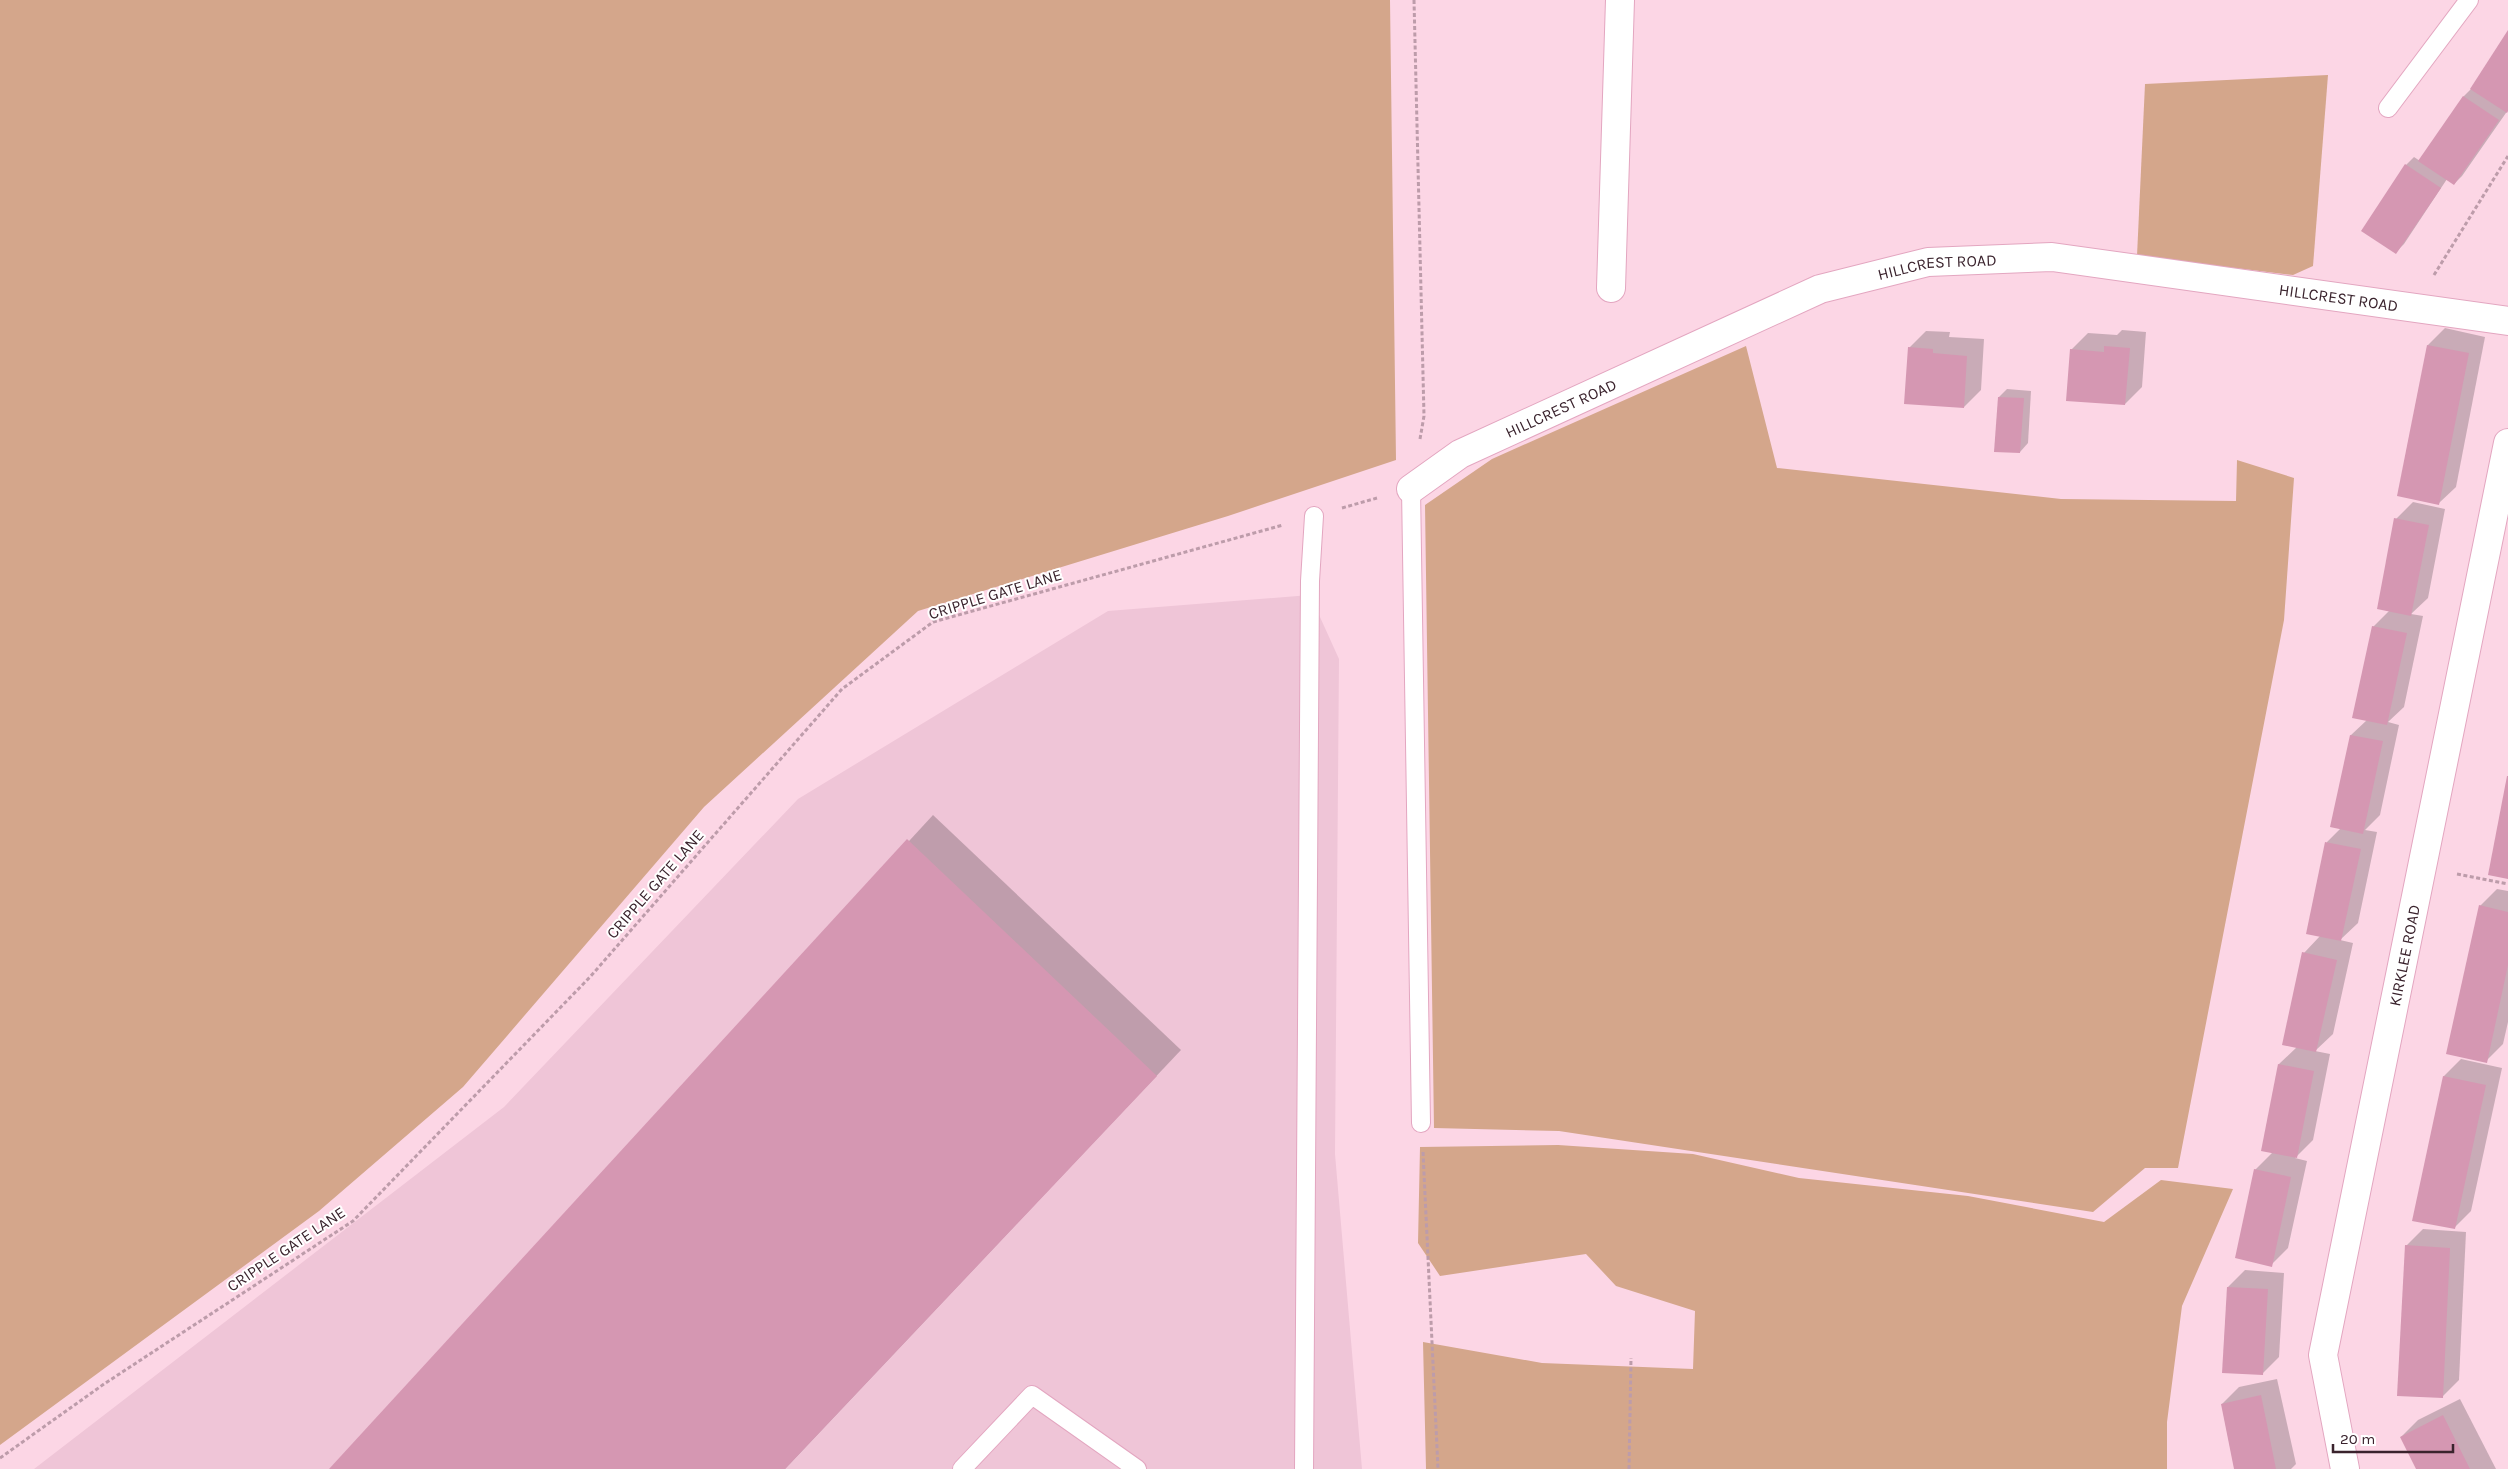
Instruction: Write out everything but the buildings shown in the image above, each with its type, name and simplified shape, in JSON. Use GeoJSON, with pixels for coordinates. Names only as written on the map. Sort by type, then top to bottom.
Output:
{"type":"FeatureCollection","features":[{"type":"Feature","properties":{"kind":"street"},"geometry":{"type":"LineString","coordinates":[[1611,288],[1620,0]]}},
{"type":"Feature","properties":{"kind":"street","name":"HILLCREST ROAD"},"geometry":{"type":"LineString","coordinates":[[1411,489],[1460,454],[1820,288],[1928,262],[2052,257],[2508,320]]}},
{"type":"Feature","properties":{"kind":"street","name":"KIRKLEE ROAD"},"geometry":{"type":"LineString","coordinates":[[2345,1469],[2322,1355],[2508,443]]}},
{"type":"Feature","properties":{"kind":"lane"},"geometry":{"type":"LineString","coordinates":[[2388,108],[2469,0]]}},
{"type":"Feature","properties":{"kind":"lane"},"geometry":{"type":"LineString","coordinates":[[1411,489],[1421,1123]]}},
{"type":"Feature","properties":{"kind":"lane"},"geometry":{"type":"LineString","coordinates":[[1304,1469],[1303,1299],[1310,591],[1314,516]]}},
{"type":"Feature","properties":{"kind":"lane"},"geometry":{"type":"LineString","coordinates":[[962,1469],[1032,1395],[1137,1469]]}},
{"type":"Feature","properties":{"kind":"path"},"geometry":{"type":"LineString","coordinates":[[1411,489],[1424,416],[1414,0]]}},
{"type":"Feature","properties":{"kind":"path"},"geometry":{"type":"LineString","coordinates":[[2414,308],[2508,156]]}},
{"type":"Feature","properties":{"kind":"path","name":"CRIPPLE GATE LANE"},"geometry":{"type":"LineString","coordinates":[[0,1458],[104,1384],[353,1221],[590,977],[842,689],[933,622],[1411,489]]}},
{"type":"Feature","properties":{"kind":"path"},"geometry":{"type":"LineString","coordinates":[[2453,874],[2508,884]]}},
{"type":"Feature","properties":{"kind":"path"},"geometry":{"type":"LineString","coordinates":[[1421,1123],[1438,1469]]}},
{"type":"Feature","properties":{"kind":"path"},"geometry":{"type":"LineString","coordinates":[[1629,1469],[1631,1358]]}},
{"type":"Feature","properties":{"kind":"shaded area"},"geometry":{"type":"Polygon","coordinates":[[[0,0],[1390,0],[1396,460],[1228,516],[918,611],[704,807],[463,1087],[319,1211],[0,1445],[0,0]]]}},
{"type":"Feature","properties":{"kind":"shaded area"},"geometry":{"type":"Polygon","coordinates":[[[2328,75],[2313,266],[2293,275],[2137,256],[2145,84],[2328,75]]]}},
{"type":"Feature","properties":{"kind":"shaded area"},"geometry":{"type":"Polygon","coordinates":[[[1746,346],[1777,468],[2061,499],[2236,501],[2237,460],[2294,478],[2284,620],[2178,1168],[2145,1168],[2093,1212],[1559,1131],[1434,1128],[1425,505],[1492,459],[1746,346]]]}},
{"type":"Feature","properties":{"kind":"shaded area"},"geometry":{"type":"Polygon","coordinates":[[[1310,595],[1339,659],[1335,1154],[1362,1469],[34,1469],[504,1107],[798,799],[1108,611],[1310,595]]]}},
{"type":"Feature","properties":{"kind":"shaded area"},"geometry":{"type":"Polygon","coordinates":[[[1558,1145],[1693,1154],[1799,1178],[1968,1196],[2104,1222],[2161,1180],[2233,1189],[2182,1306],[2167,1422],[2167,1469],[1426,1469],[1423,1342],[1542,1363],[1693,1369],[1695,1311],[1616,1286],[1586,1254],[1440,1276],[1418,1243],[1420,1147],[1558,1145]]]}}]}
